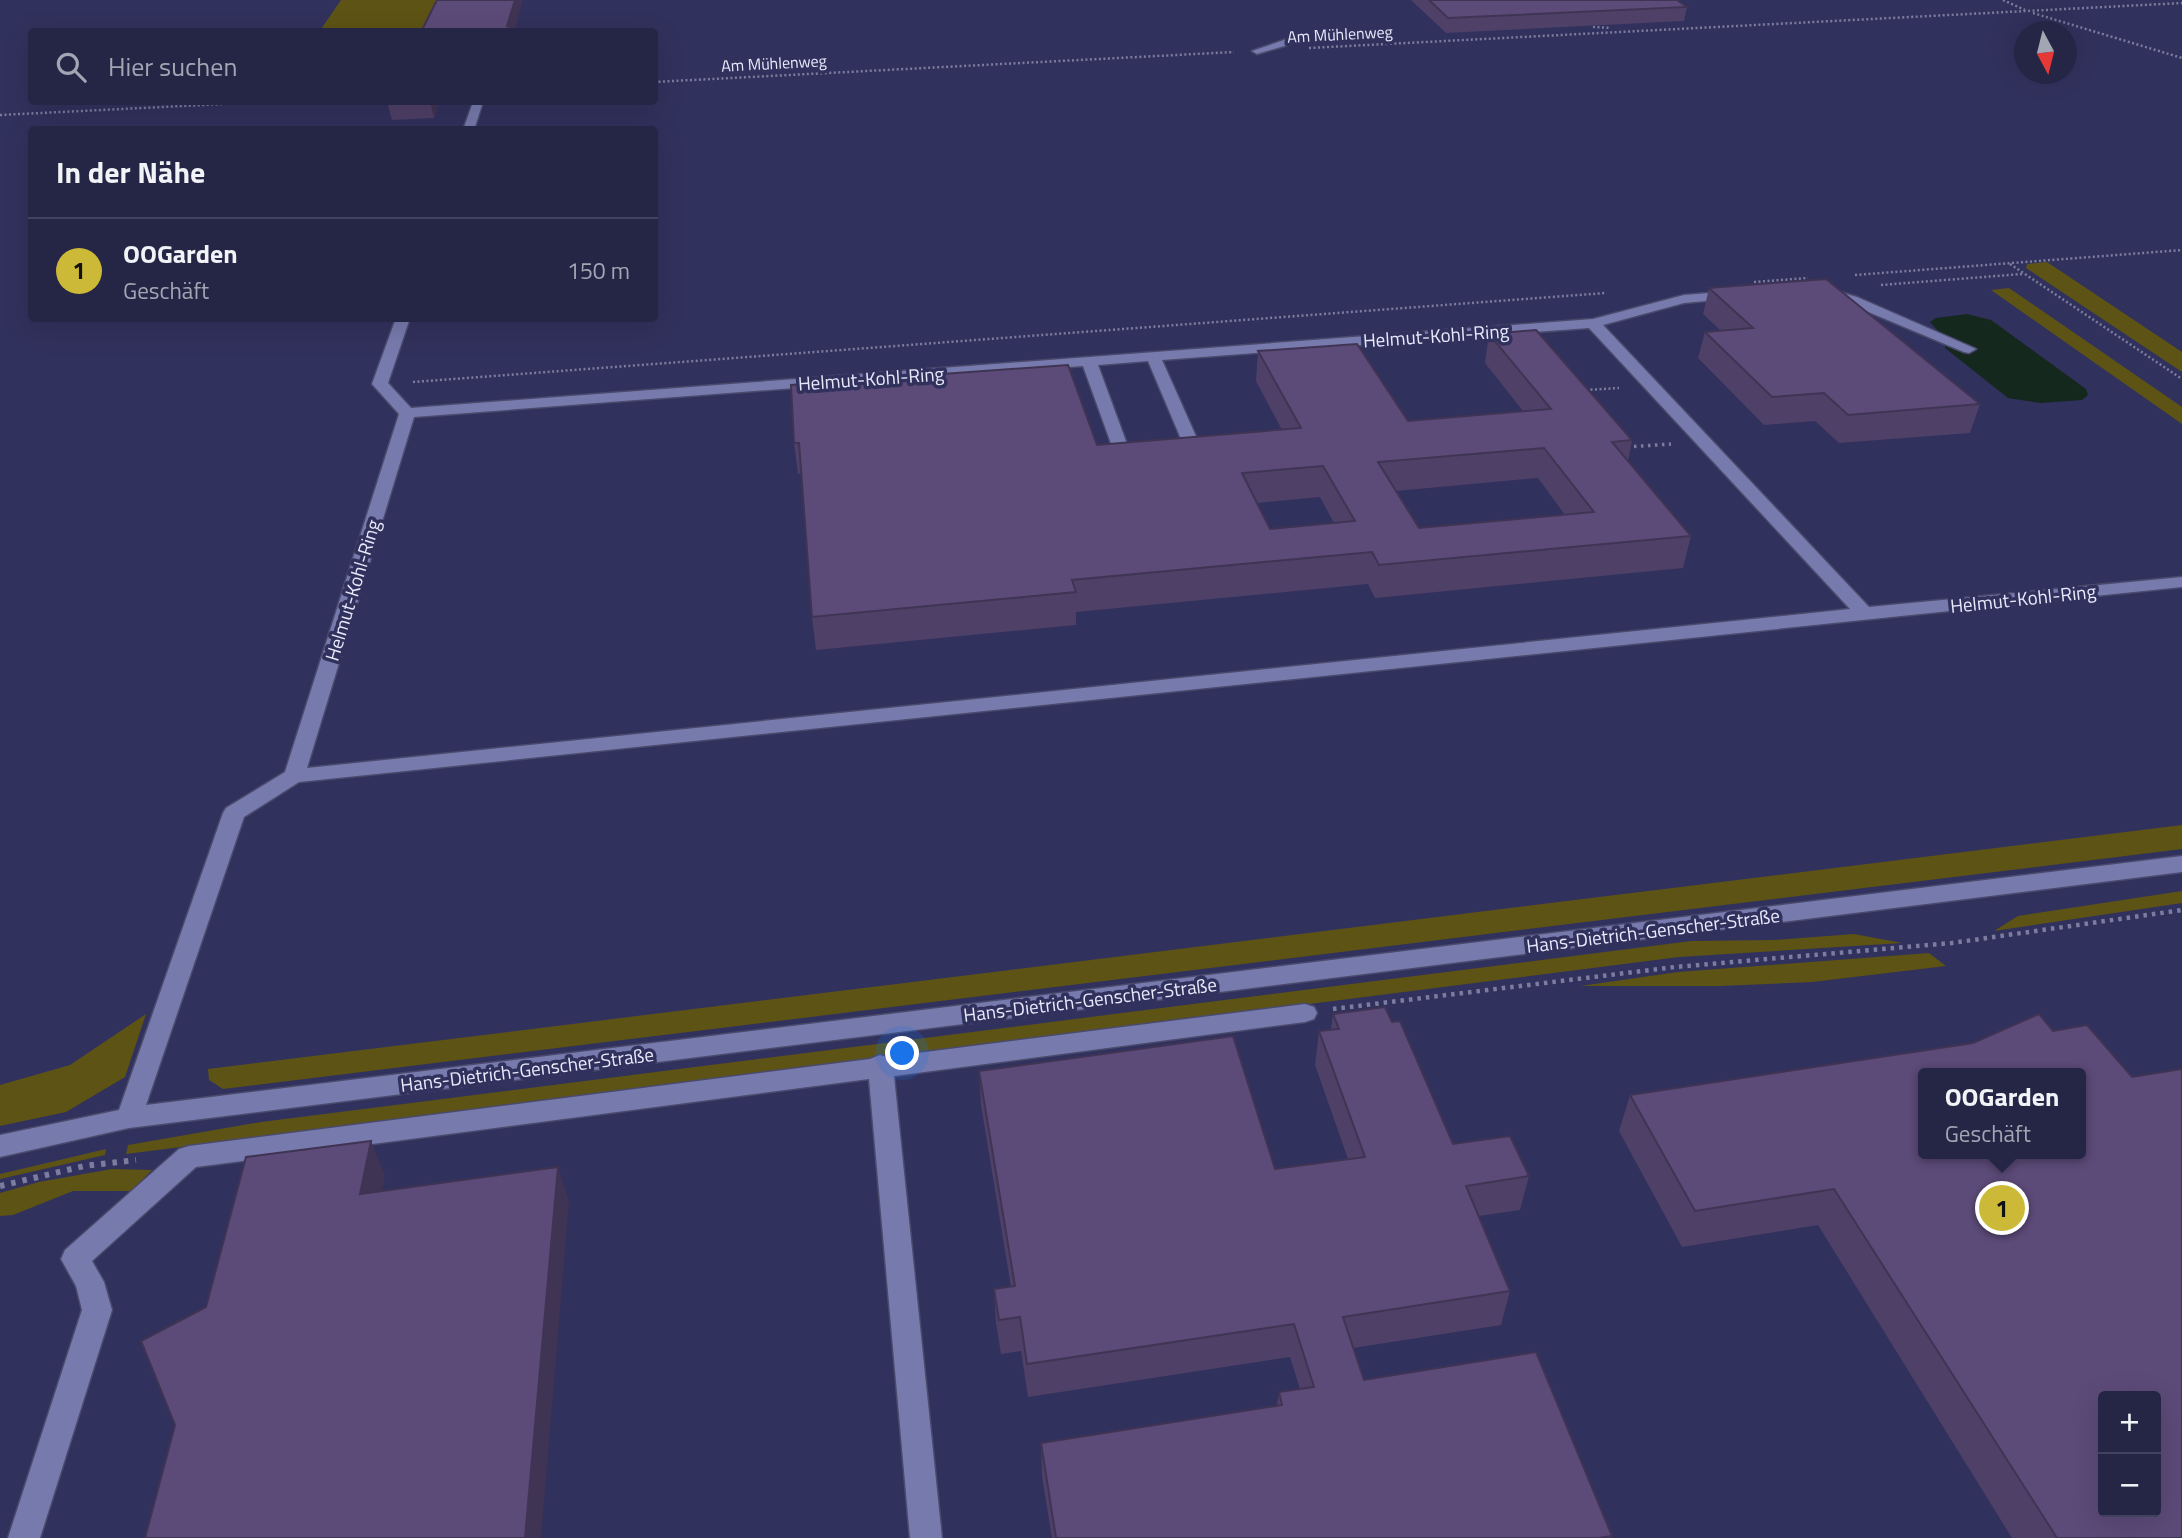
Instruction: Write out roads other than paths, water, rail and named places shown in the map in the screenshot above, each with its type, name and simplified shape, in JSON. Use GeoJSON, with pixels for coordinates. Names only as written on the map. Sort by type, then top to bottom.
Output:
{"type":"FeatureCollection","features":[{"type":"Feature","properties":{"kind":"street"},"geometry":{"type":"LineString","coordinates":[[1257,51],[1287,42]]}},
{"type":"Feature","properties":{"kind":"street"},"geometry":{"type":"LineString","coordinates":[[469,126],[477,105]]}},
{"type":"Feature","properties":{"kind":"street"},"geometry":{"type":"LineString","coordinates":[[1816,284],[1969,349]]}},
{"type":"Feature","properties":{"kind":"street","name":"Helmut-Kohl-Ring"},"geometry":{"type":"LineString","coordinates":[[1748,289],[1684,299],[1592,323],[407,413],[295,776],[2182,582]]}},
{"type":"Feature","properties":{"kind":"street"},"geometry":{"type":"LineString","coordinates":[[402,322],[380,384],[407,413]]}},
{"type":"Feature","properties":{"kind":"street"},"geometry":{"type":"LineString","coordinates":[[1592,323],[1864,613]]}},
{"type":"Feature","properties":{"kind":"street"},"geometry":{"type":"LineString","coordinates":[[1089,361],[1121,449],[1191,443],[1153,356]]}},
{"type":"Feature","properties":{"kind":"street"},"geometry":{"type":"LineString","coordinates":[[129,1118],[234,813],[295,776]]}},
{"type":"Feature","properties":{"kind":"street","name":"Hans-Dietrich-Genscher-Straße"},"geometry":{"type":"LineString","coordinates":[[0,1146],[129,1118],[2182,864]]}},
{"type":"Feature","properties":{"kind":"street"},"geometry":{"type":"LineString","coordinates":[[24,1538],[97,1310],[90,1282],[75,1259],[189,1157],[880,1065],[1305,1013]]}},
{"type":"Feature","properties":{"kind":"street"},"geometry":{"type":"LineString","coordinates":[[880,1065],[926,1538]]}},
{"type":"Feature","properties":{"kind":"place","name":"OOGarden"},"geometry":{"type":"Point","coordinates":[2002,1208]}}]}
